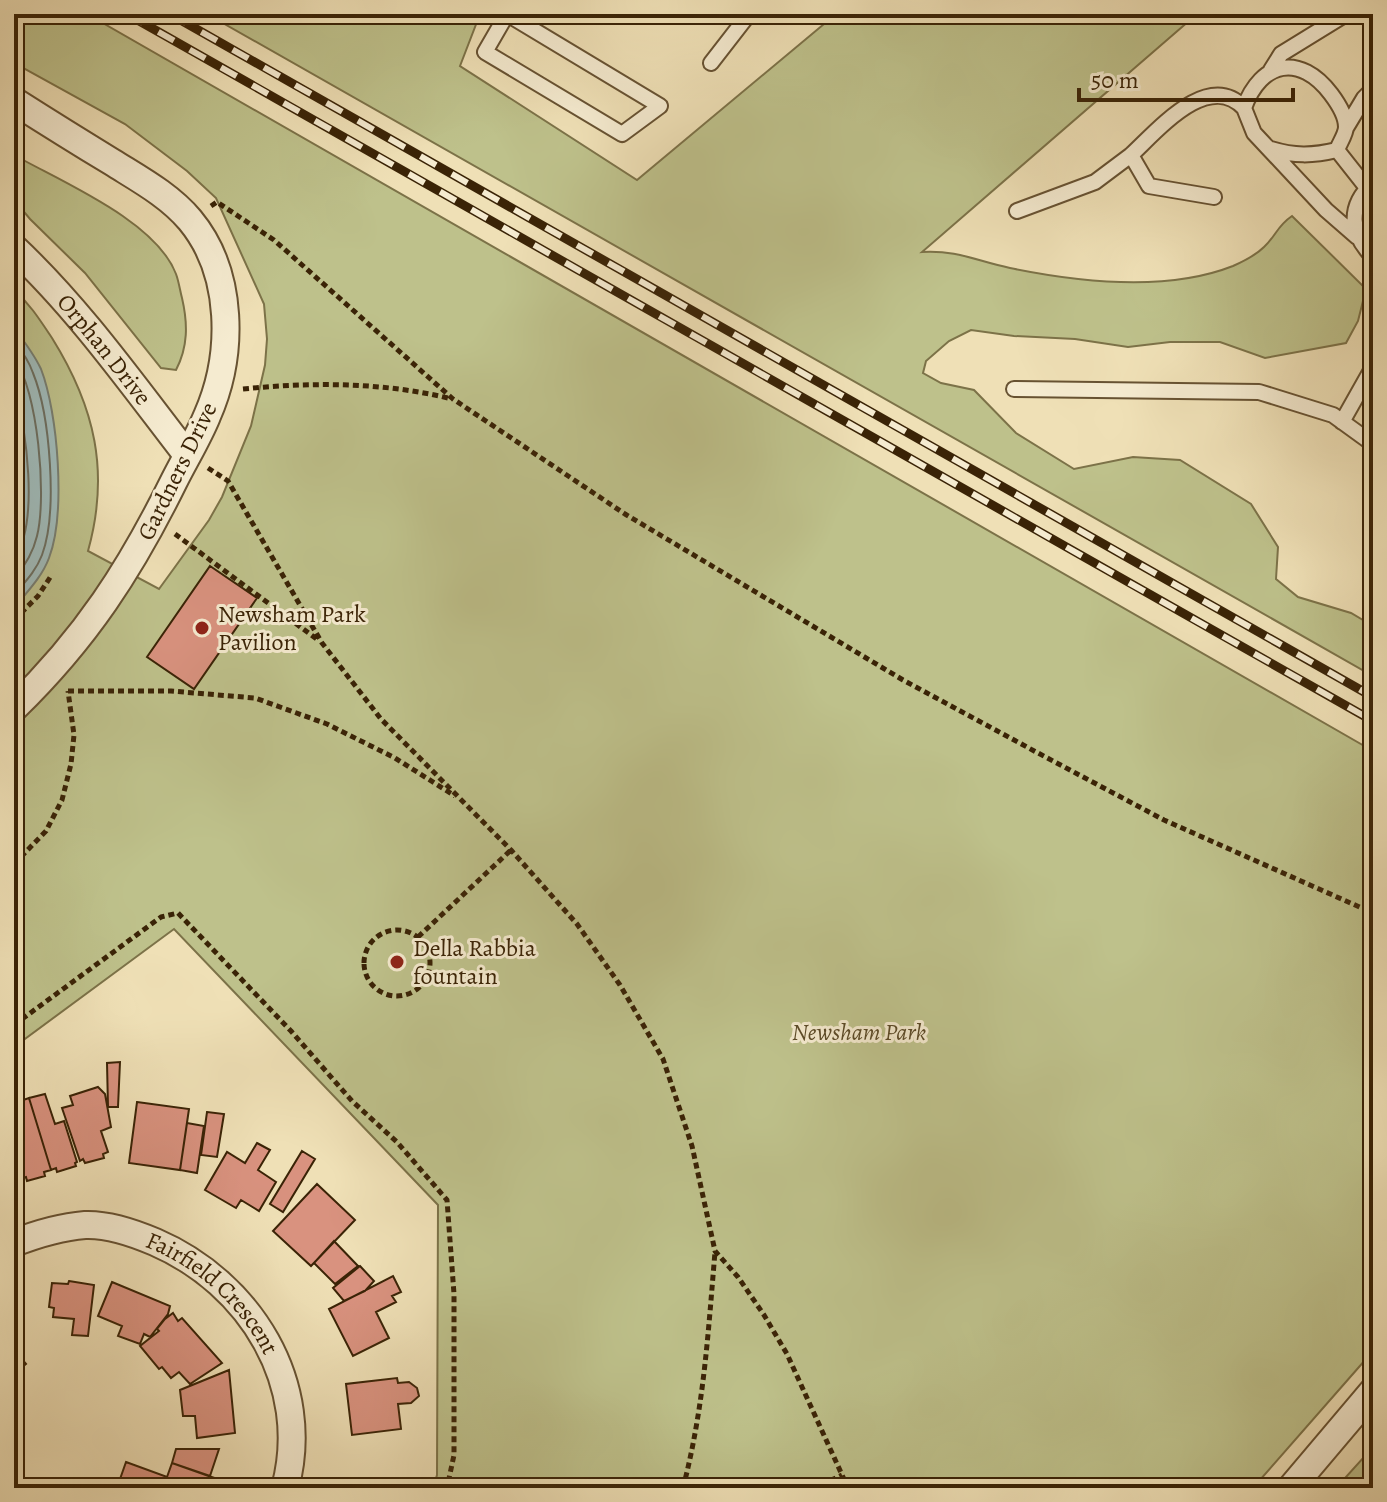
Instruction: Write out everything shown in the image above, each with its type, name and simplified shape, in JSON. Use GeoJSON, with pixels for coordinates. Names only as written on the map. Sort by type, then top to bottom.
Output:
{"type":"FeatureCollection","features":[{"type":"Feature","properties":{"kind":"street","name":"Gardners Drive"},"geometry":{"type":"LineString","coordinates":[[14,101],[157,190],[190,220],[210,253],[226,303],[223,359],[215,392],[207,416],[155,519],[58,682],[14,708]]}},
{"type":"Feature","properties":{"kind":"street","name":"Orphan Drive"},"geometry":{"type":"LineString","coordinates":[[14,248],[39,271],[107,352],[187,455]]}},
{"type":"Feature","properties":{"kind":"street","name":"Fairfield Crescent"},"geometry":{"type":"LineString","coordinates":[[14,1243],[45,1231],[86,1225],[116,1229],[171,1248],[219,1281],[256,1323],[281,1373],[291,1418],[291,1464],[285,1488]]}},
{"type":"Feature","properties":{"kind":"street"},"geometry":{"type":"LineString","coordinates":[[1291,1488],[1373,1391]]}},
{"type":"Feature","properties":{"kind":"lane"},"geometry":{"type":"LineString","coordinates":[[507,14],[660,106],[622,134],[608,126],[485,52],[507,14]]}},
{"type":"Feature","properties":{"kind":"lane"},"geometry":{"type":"LineString","coordinates":[[711,63],[749,14]]}},
{"type":"Feature","properties":{"kind":"lane"},"geometry":{"type":"LineString","coordinates":[[1244,108],[1251,87],[1271,70],[1281,54],[1346,14]]}},
{"type":"Feature","properties":{"kind":"lane"},"geometry":{"type":"LineString","coordinates":[[1271,70],[1295,67],[1323,84],[1339,105],[1346,128]]}},
{"type":"Feature","properties":{"kind":"lane"},"geometry":{"type":"LineString","coordinates":[[1337,150],[1346,128],[1370,93]]}},
{"type":"Feature","properties":{"kind":"lane"},"geometry":{"type":"LineString","coordinates":[[1017,211],[1095,182],[1192,102],[1212,94],[1235,99],[1244,108],[1254,133],[1373,257]]}},
{"type":"Feature","properties":{"kind":"lane"},"geometry":{"type":"LineString","coordinates":[[1268,148],[1293,156],[1337,150]]}},
{"type":"Feature","properties":{"kind":"lane"},"geometry":{"type":"LineString","coordinates":[[1337,150],[1370,185],[1355,209],[1357,237]]}},
{"type":"Feature","properties":{"kind":"lane"},"geometry":{"type":"LineString","coordinates":[[1131,155],[1149,186],[1214,197]]}},
{"type":"Feature","properties":{"kind":"lane"},"geometry":{"type":"LineString","coordinates":[[1342,422],[1373,367]]}},
{"type":"Feature","properties":{"kind":"lane"},"geometry":{"type":"LineString","coordinates":[[1014,389],[1259,392],[1333,415],[1373,444]]}},
{"type":"Feature","properties":{"kind":"path"},"geometry":{"type":"LineString","coordinates":[[190,220],[217,202],[274,240],[453,399],[625,514],[903,680],[1164,820],[1373,913]]}},
{"type":"Feature","properties":{"kind":"path"},"geometry":{"type":"LineString","coordinates":[[215,392],[273,387],[366,386],[411,389],[453,399]]}},
{"type":"Feature","properties":{"kind":"path"},"geometry":{"type":"LineString","coordinates":[[187,455],[228,481],[322,643],[381,719],[511,850],[577,924],[620,985],[663,1059],[692,1146],[715,1251],[705,1380],[697,1436],[683,1488]]}},
{"type":"Feature","properties":{"kind":"path"},"geometry":{"type":"LineString","coordinates":[[155,519],[322,643]]}},
{"type":"Feature","properties":{"kind":"path"},"geometry":{"type":"LineString","coordinates":[[14,620],[38,596],[51,576]]}},
{"type":"Feature","properties":{"kind":"path"},"geometry":{"type":"LineString","coordinates":[[14,864],[46,831],[62,800],[71,764],[74,735],[58,682],[255,698],[327,724],[395,758],[465,803]]}},
{"type":"Feature","properties":{"kind":"path"},"geometry":{"type":"LineString","coordinates":[[418,937],[511,850]]}},
{"type":"Feature","properties":{"kind":"path"},"geometry":{"type":"LineString","coordinates":[[14,1025],[161,917],[178,913],[291,1031],[352,1101],[397,1142],[447,1200],[454,1294],[454,1455],[447,1488]]}},
{"type":"Feature","properties":{"kind":"path"},"geometry":{"type":"LineString","coordinates":[[398,930],[418,937],[430,955],[431,965],[422,986],[402,996],[381,992],[366,975],[365,954],[370,944],[377,936],[398,930]]}},
{"type":"Feature","properties":{"kind":"path"},"geometry":{"type":"LineString","coordinates":[[715,1251],[764,1315],[787,1354],[848,1488]]}},
{"type":"Feature","properties":{"kind":"path"},"geometry":{"type":"LineString","coordinates":[[825,1488],[827,1482],[842,1475]]}},
{"type":"Feature","properties":{"kind":"green space","name":"Newsham Park"},"geometry":{"type":"Polygon","coordinates":[[[14,14],[87,14],[1373,751],[1373,1351],[1253,1488],[433,1488],[437,1475],[438,1205],[174,929],[14,1047],[14,290],[52,338],[79,389],[88,415],[98,467],[98,494],[88,551],[159,589],[222,497],[251,426],[265,365],[267,339],[264,304],[216,198],[187,171],[125,124],[14,63],[14,14]]]}},
{"type":"Feature","properties":{"kind":"green space"},"geometry":{"type":"Polygon","coordinates":[[[207,14],[480,14],[460,66],[637,180],[836,14],[1197,14],[922,252],[957,254],[1010,268],[1064,277],[1151,282],[1207,274],[1233,266],[1264,247],[1292,216],[1366,289],[1358,321],[1346,343],[1265,358],[1220,342],[1170,342],[1128,347],[971,330],[949,341],[926,361],[923,373],[941,383],[974,390],[1016,433],[1074,469],[1133,457],[1180,460],[1251,504],[1278,547],[1276,579],[1298,597],[1351,613],[1373,626],[1373,676],[207,14]]]}},
{"type":"Feature","properties":{"kind":"green space"},"geometry":{"type":"Polygon","coordinates":[[[14,155],[129,220],[165,255],[177,277],[185,317],[185,344],[176,370],[161,368],[85,273],[14,200],[14,155]]]}},
{"type":"Feature","properties":{"kind":"green space"},"geometry":{"type":"Polygon","coordinates":[[[1373,1447],[1373,1488],[1336,1488],[1373,1447]]]}},
{"type":"Feature","properties":{"kind":"water"},"geometry":{"type":"Polygon","coordinates":[[[14,328],[38,363],[47,388],[58,463],[58,490],[54,539],[49,558],[38,578],[14,608],[14,328]]]}},
{"type":"Feature","properties":{"kind":"building","name":"Newsham Park Pavilion"},"geometry":{"type":"Polygon","coordinates":[[[210,566],[257,598],[194,689],[147,657],[210,566]]]}},
{"type":"Feature","properties":{"kind":"building"},"geometry":{"type":"Polygon","coordinates":[[[14,634],[22,642],[14,650],[14,634]]]}},
{"type":"Feature","properties":{"kind":"building"},"geometry":{"type":"Polygon","coordinates":[[[120,1062],[118,1107],[108,1107],[107,1063],[120,1062]]]}},
{"type":"Feature","properties":{"kind":"building"},"geometry":{"type":"Polygon","coordinates":[[[98,1087],[105,1094],[111,1127],[101,1131],[108,1152],[103,1154],[104,1158],[85,1163],[83,1159],[80,1161],[62,1108],[73,1105],[70,1096],[98,1087]]]}},
{"type":"Feature","properties":{"kind":"building"},"geometry":{"type":"Polygon","coordinates":[[[45,1094],[55,1124],[64,1121],[77,1162],[76,1166],[57,1172],[56,1168],[51,1170],[29,1098],[45,1094]]]}},
{"type":"Feature","properties":{"kind":"building"},"geometry":{"type":"Polygon","coordinates":[[[29,1098],[51,1170],[44,1172],[45,1176],[27,1181],[26,1177],[23,1178],[14,1148],[14,1137],[19,1136],[14,1103],[29,1098]]]}},
{"type":"Feature","properties":{"kind":"building"},"geometry":{"type":"Polygon","coordinates":[[[137,1102],[189,1109],[180,1170],[129,1163],[137,1102]]]}},
{"type":"Feature","properties":{"kind":"building"},"geometry":{"type":"Polygon","coordinates":[[[207,1112],[224,1114],[217,1157],[201,1155],[207,1112]]]}},
{"type":"Feature","properties":{"kind":"building"},"geometry":{"type":"Polygon","coordinates":[[[187,1123],[204,1126],[197,1173],[180,1170],[187,1123]]]}},
{"type":"Feature","properties":{"kind":"building"},"geometry":{"type":"Polygon","coordinates":[[[257,1143],[270,1150],[258,1170],[276,1182],[259,1211],[241,1200],[236,1208],[205,1190],[227,1152],[245,1163],[257,1143]]]}},
{"type":"Feature","properties":{"kind":"building"},"geometry":{"type":"Polygon","coordinates":[[[302,1151],[315,1159],[283,1212],[270,1204],[302,1151]]]}},
{"type":"Feature","properties":{"kind":"building"},"geometry":{"type":"Polygon","coordinates":[[[14,1162],[23,1183],[14,1187],[14,1162]]]}},
{"type":"Feature","properties":{"kind":"building"},"geometry":{"type":"Polygon","coordinates":[[[317,1184],[355,1220],[311,1266],[273,1231],[317,1184]]]}},
{"type":"Feature","properties":{"kind":"building"},"geometry":{"type":"Polygon","coordinates":[[[334,1241],[358,1266],[335,1284],[314,1263],[334,1241]]]}},
{"type":"Feature","properties":{"kind":"building"},"geometry":{"type":"Polygon","coordinates":[[[360,1266],[374,1281],[365,1291],[344,1301],[333,1288],[360,1266]]]}},
{"type":"Feature","properties":{"kind":"building"},"geometry":{"type":"Polygon","coordinates":[[[393,1276],[401,1292],[392,1296],[396,1302],[376,1312],[389,1338],[353,1356],[329,1309],[393,1276]]]}},
{"type":"Feature","properties":{"kind":"building"},"geometry":{"type":"Polygon","coordinates":[[[69,1281],[94,1285],[88,1336],[72,1335],[74,1319],[53,1317],[54,1308],[49,1307],[52,1283],[68,1284],[69,1281]]]}},
{"type":"Feature","properties":{"kind":"building"},"geometry":{"type":"Polygon","coordinates":[[[112,1282],[170,1306],[168,1314],[150,1337],[144,1334],[140,1344],[118,1336],[122,1326],[98,1316],[112,1282]]]}},
{"type":"Feature","properties":{"kind":"building"},"geometry":{"type":"Polygon","coordinates":[[[173,1313],[178,1321],[182,1318],[222,1363],[190,1384],[179,1372],[171,1378],[162,1367],[159,1369],[140,1346],[159,1331],[157,1329],[173,1313]]]}},
{"type":"Feature","properties":{"kind":"building"},"geometry":{"type":"Polygon","coordinates":[[[14,1350],[26,1364],[14,1374],[14,1350]]]}},
{"type":"Feature","properties":{"kind":"building"},"geometry":{"type":"Polygon","coordinates":[[[229,1370],[235,1433],[197,1438],[195,1416],[183,1416],[180,1390],[229,1370]]]}},
{"type":"Feature","properties":{"kind":"building"},"geometry":{"type":"Polygon","coordinates":[[[397,1378],[398,1383],[409,1382],[417,1388],[419,1396],[411,1403],[398,1404],[401,1429],[352,1435],[346,1384],[397,1378]]]}},
{"type":"Feature","properties":{"kind":"building"},"geometry":{"type":"Polygon","coordinates":[[[176,1449],[219,1449],[210,1476],[172,1463],[176,1449]]]}},
{"type":"Feature","properties":{"kind":"building"},"geometry":{"type":"Polygon","coordinates":[[[126,1462],[167,1477],[172,1463],[220,1480],[218,1488],[131,1488],[119,1482],[126,1462]]]}},
{"type":"Feature","properties":{"kind":"railway"},"geometry":{"type":"LineString","coordinates":[[127,14],[1373,721]]}},
{"type":"Feature","properties":{"kind":"railway"},"geometry":{"type":"LineString","coordinates":[[170,14],[1373,697]]}},
{"type":"Feature","properties":{"kind":"place","name":"Newsham Park Pavilion"},"geometry":{"type":"Point","coordinates":[202,628]}},
{"type":"Feature","properties":{"kind":"place","name":"Della Rabbia fountain"},"geometry":{"type":"Point","coordinates":[397,962]}}]}
